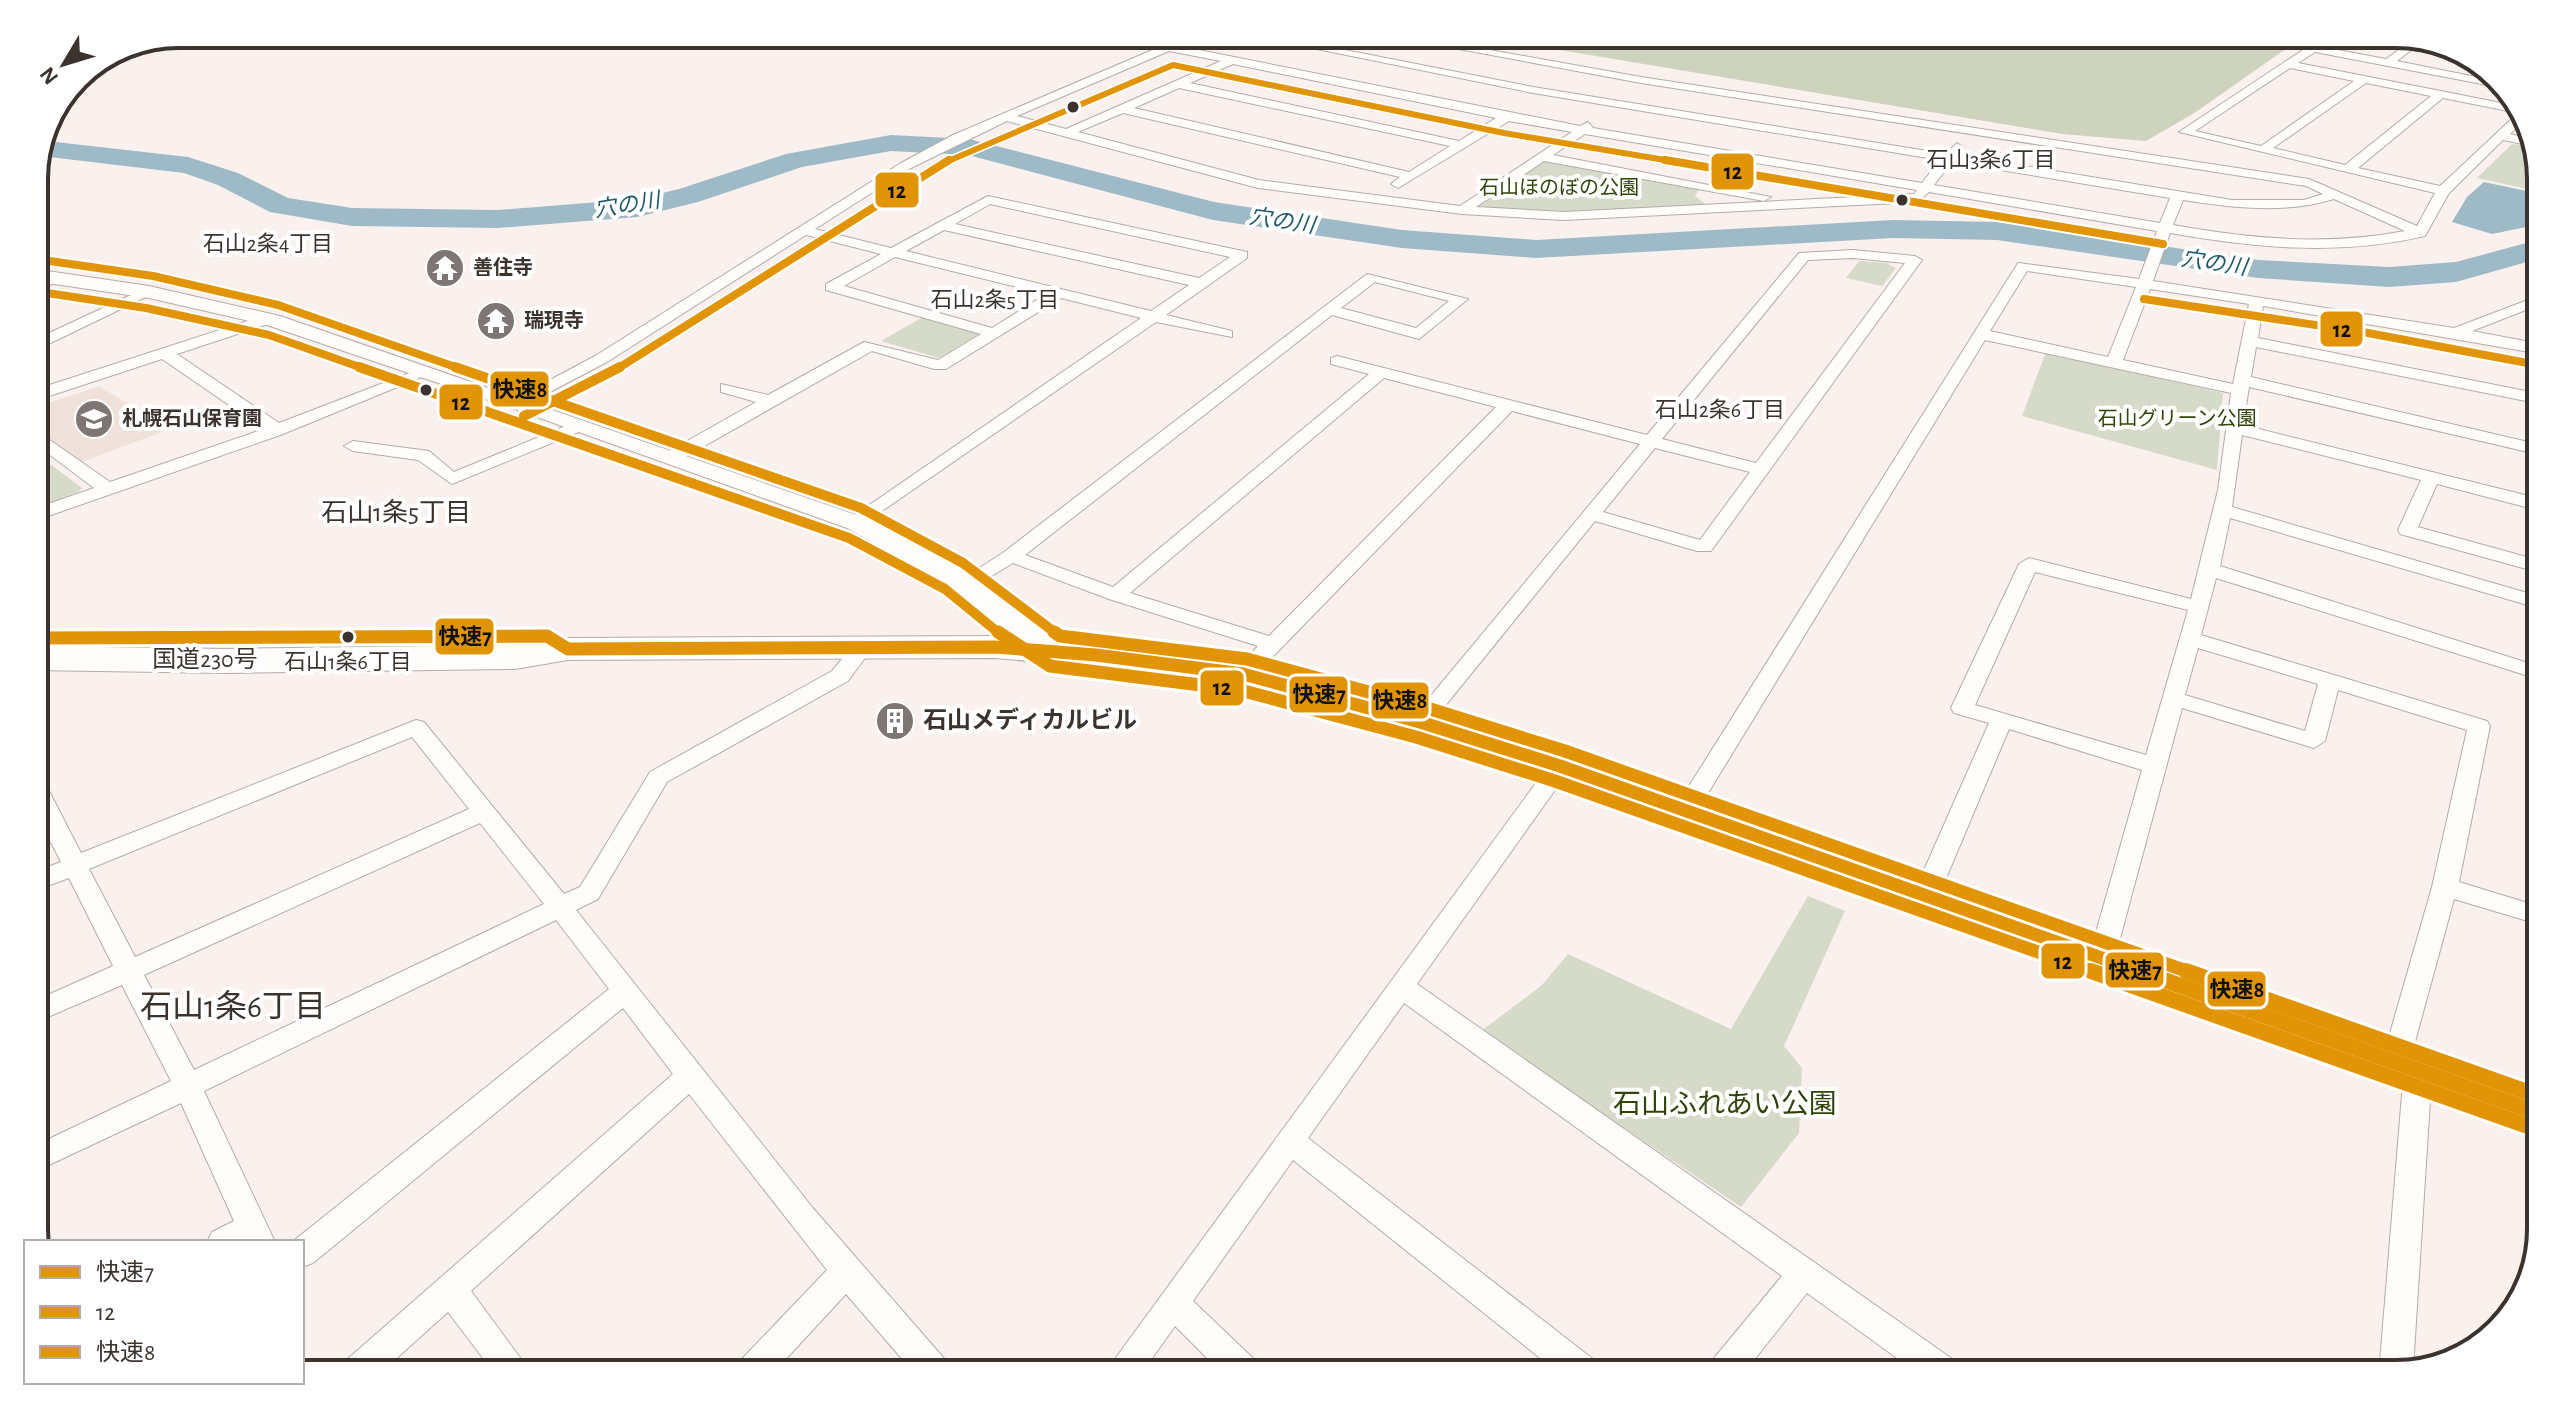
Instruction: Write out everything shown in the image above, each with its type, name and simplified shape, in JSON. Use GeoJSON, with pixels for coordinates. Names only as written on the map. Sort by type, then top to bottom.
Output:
{"type":"FeatureCollection","features":[{"type":"Feature","properties":{"kind":"highway","name":"国道230号"},"geometry":{"type":"LineString","coordinates":[[48,638],[547,636],[568,649]]}},
{"type":"Feature","properties":{"kind":"highway","name":"国道230号"},"geometry":{"type":"LineString","coordinates":[[48,658],[225,661],[499,657],[568,649],[862,647],[1258,659],[1420,722],[1686,810],[2527,1109]]}},
{"type":"Feature","properties":{"kind":"street"},"geometry":{"type":"LineString","coordinates":[[517,402],[601,359],[802,230],[957,138],[1171,48],[1507,117],[1600,117],[1950,158],[2232,204],[2305,204],[2335,195]]}},
{"type":"Feature","properties":{"kind":"street"},"geometry":{"type":"LineString","coordinates":[[1319,48],[1401,64],[1600,117],[1929,188],[2166,228],[2290,245],[2354,245],[2420,233]]}},
{"type":"Feature","properties":{"kind":"street"},"geometry":{"type":"LineString","coordinates":[[1358,86],[1435,48]]}},
{"type":"Feature","properties":{"kind":"street"},"geometry":{"type":"LineString","coordinates":[[1458,48],[1641,80],[2309,183],[2420,233]]}},
{"type":"Feature","properties":{"kind":"street"},"geometry":{"type":"LineString","coordinates":[[2443,191],[2185,132],[2313,48],[2483,82]]}},
{"type":"Feature","properties":{"kind":"street"},"geometry":{"type":"LineString","coordinates":[[2388,63],[2407,49]]}},
{"type":"Feature","properties":{"kind":"street"},"geometry":{"type":"LineString","coordinates":[[1067,133],[1233,60]]}},
{"type":"Feature","properties":{"kind":"street"},"geometry":{"type":"LineString","coordinates":[[2289,64],[2507,109]]}},
{"type":"Feature","properties":{"kind":"street"},"geometry":{"type":"LineString","coordinates":[[2459,77],[2468,69]]}},
{"type":"Feature","properties":{"kind":"street"},"geometry":{"type":"LineString","coordinates":[[2263,150],[2364,79]]}},
{"type":"Feature","properties":{"kind":"street"},"geometry":{"type":"LineString","coordinates":[[1462,210],[1600,117],[1641,80]]}},
{"type":"Feature","properties":{"kind":"street"},"geometry":{"type":"LineString","coordinates":[[1178,84],[1461,145]]}},
{"type":"Feature","properties":{"kind":"street"},"geometry":{"type":"LineString","coordinates":[[2348,169],[2441,94]]}},
{"type":"Feature","properties":{"kind":"street"},"geometry":{"type":"LineString","coordinates":[[1123,109],[1411,176]]}},
{"type":"Feature","properties":{"kind":"street"},"geometry":{"type":"LineString","coordinates":[[1006,117],[1258,184],[1462,210],[1564,216],[1918,198],[1929,188],[1969,131]]}},
{"type":"Feature","properties":{"kind":"street"},"geometry":{"type":"LineString","coordinates":[[1373,199],[1507,117]]}},
{"type":"Feature","properties":{"kind":"street"},"geometry":{"type":"LineString","coordinates":[[2420,233],[2443,191],[2514,122]]}},
{"type":"Feature","properties":{"kind":"street"},"geometry":{"type":"LineString","coordinates":[[2500,136],[2521,141]]}},
{"type":"Feature","properties":{"kind":"street"},"geometry":{"type":"LineString","coordinates":[[1542,157],[1792,205]]}},
{"type":"Feature","properties":{"kind":"street"},"geometry":{"type":"LineString","coordinates":[[2114,363],[2178,195]]}},
{"type":"Feature","properties":{"kind":"street"},"geometry":{"type":"LineString","coordinates":[[856,523],[1242,255],[988,200],[831,287],[994,333]]}},
{"type":"Feature","properties":{"kind":"street"},"geometry":{"type":"LineString","coordinates":[[941,225],[1200,283]]}},
{"type":"Feature","properties":{"kind":"street"},"geometry":{"type":"LineString","coordinates":[[802,230],[1226,334]]}},
{"type":"Feature","properties":{"kind":"street"},"geometry":{"type":"LineString","coordinates":[[1420,722],[1651,441],[1804,256],[1853,254],[1915,260],[1704,547],[1591,514]]}},
{"type":"Feature","properties":{"kind":"street"},"geometry":{"type":"LineString","coordinates":[[1686,810],[2023,266],[2148,274],[2257,300],[2527,346]]}},
{"type":"Feature","properties":{"kind":"street"},"geometry":{"type":"LineString","coordinates":[[48,277],[149,292],[269,319],[517,402],[856,523],[965,584],[1023,631],[1055,651]]}},
{"type":"Feature","properties":{"kind":"street"},"geometry":{"type":"LineString","coordinates":[[965,584],[1011,556],[1329,310],[1372,277],[1460,299],[1419,334],[1329,310]]}},
{"type":"Feature","properties":{"kind":"street"},"geometry":{"type":"LineString","coordinates":[[48,282],[58,278]]}},
{"type":"Feature","properties":{"kind":"street"},"geometry":{"type":"LineString","coordinates":[[48,339],[149,292]]}},
{"type":"Feature","properties":{"kind":"street"},"geometry":{"type":"LineString","coordinates":[[672,457],[870,345],[940,366],[1058,293]]}},
{"type":"Feature","properties":{"kind":"street"},"geometry":{"type":"LineString","coordinates":[[2102,957],[2209,569],[2222,510],[2257,300]]}},
{"type":"Feature","properties":{"kind":"street"},"geometry":{"type":"LineString","coordinates":[[2456,333],[2527,305]]}},
{"type":"Feature","properties":{"kind":"street"},"geometry":{"type":"LineString","coordinates":[[48,391],[269,319]]}},
{"type":"Feature","properties":{"kind":"street"},"geometry":{"type":"LineString","coordinates":[[1981,334],[2114,363],[2241,385],[2527,447]]}},
{"type":"Feature","properties":{"kind":"street"},"geometry":{"type":"LineString","coordinates":[[2249,341],[2527,396]]}},
{"type":"Feature","properties":{"kind":"street"},"geometry":{"type":"LineString","coordinates":[[164,353],[277,430]]}},
{"type":"Feature","properties":{"kind":"street"},"geometry":{"type":"LineString","coordinates":[[1337,361],[1761,470]]}},
{"type":"Feature","properties":{"kind":"street"},"geometry":{"type":"LineString","coordinates":[[48,510],[277,430],[426,372]]}},
{"type":"Feature","properties":{"kind":"street"},"geometry":{"type":"LineString","coordinates":[[1116,595],[1380,373]]}},
{"type":"Feature","properties":{"kind":"street"},"geometry":{"type":"LineString","coordinates":[[727,388],[770,401]]}},
{"type":"Feature","properties":{"kind":"street"},"geometry":{"type":"LineString","coordinates":[[1011,556],[1116,595],[1258,659],[1507,406]]}},
{"type":"Feature","properties":{"kind":"street"},"geometry":{"type":"LineString","coordinates":[[353,446],[423,455],[452,479],[580,425]]}},
{"type":"Feature","properties":{"kind":"street"},"geometry":{"type":"LineString","coordinates":[[2234,428],[2527,502]]}},
{"type":"Feature","properties":{"kind":"street"},"geometry":{"type":"LineString","coordinates":[[48,444],[106,488]]}},
{"type":"Feature","properties":{"kind":"street"},"geometry":{"type":"LineString","coordinates":[[2431,478],[2407,530],[2527,563]]}},
{"type":"Feature","properties":{"kind":"street"},"geometry":{"type":"LineString","coordinates":[[2222,510],[2527,599]]}},
{"type":"Feature","properties":{"kind":"street"},"geometry":{"type":"LineString","coordinates":[[2156,766],[1962,708],[2029,564],[2200,607]]}},
{"type":"Feature","properties":{"kind":"street"},"geometry":{"type":"LineString","coordinates":[[2209,569],[2527,670]]}},
{"type":"Feature","properties":{"kind":"street"},"geometry":{"type":"LineString","coordinates":[[2191,639],[2479,726],[2407,1065],[2396,1360]]}},
{"type":"Feature","properties":{"kind":"street"},"geometry":{"type":"LineString","coordinates":[[48,1153],[589,893],[658,777],[840,676],[862,647]]}},
{"type":"Feature","properties":{"kind":"street"},"geometry":{"type":"LineString","coordinates":[[2174,699],[2314,741],[2330,679]]}},
{"type":"Feature","properties":{"kind":"street"},"geometry":{"type":"LineString","coordinates":[[1926,895],[2002,720]]}},
{"type":"Feature","properties":{"kind":"street"},"geometry":{"type":"LineString","coordinates":[[48,876],[416,727],[845,1273],[923,1360]]}},
{"type":"Feature","properties":{"kind":"street"},"geometry":{"type":"LineString","coordinates":[[1131,1360],[1560,766]]}},
{"type":"Feature","properties":{"kind":"street"},"geometry":{"type":"LineString","coordinates":[[48,1007],[485,811]]}},
{"type":"Feature","properties":{"kind":"street"},"geometry":{"type":"LineString","coordinates":[[48,812],[188,1087],[244,1237]]}},
{"type":"Feature","properties":{"kind":"street"},"geometry":{"type":"LineString","coordinates":[[2445,887],[2527,912]]}},
{"type":"Feature","properties":{"kind":"street"},"geometry":{"type":"LineString","coordinates":[[1401,987],[1926,1360]]}},
{"type":"Feature","properties":{"kind":"street"},"geometry":{"type":"LineString","coordinates":[[304,1251],[624,992]]}},
{"type":"Feature","properties":{"kind":"street"},"geometry":{"type":"LineString","coordinates":[[370,1360],[690,1076]]}},
{"type":"Feature","properties":{"kind":"street"},"geometry":{"type":"LineString","coordinates":[[1290,1141],[1568,1360]]}},
{"type":"Feature","properties":{"kind":"street"},"geometry":{"type":"LineString","coordinates":[[763,1360],[845,1273]]}},
{"type":"Feature","properties":{"kind":"street"},"geometry":{"type":"LineString","coordinates":[[1733,1360],[1804,1273]]}},
{"type":"Feature","properties":{"kind":"street"},"geometry":{"type":"LineString","coordinates":[[449,1288],[504,1360]]}},
{"type":"Feature","properties":{"kind":"street"},"geometry":{"type":"LineString","coordinates":[[1173,1303],[1232,1360]]}},
{"type":"Feature","properties":{"kind":"shaded area","name":"札幌石山保育園"},"geometry":{"type":"Polygon","coordinates":[[[99,386],[170,429],[82,462],[48,439],[48,403],[99,386]]]}},
{"type":"Feature","properties":{"kind":"green space"},"geometry":{"type":"Polygon","coordinates":[[[1548,48],[2287,48],[2196,112],[2146,141],[2062,134],[1548,48]]]}},
{"type":"Feature","properties":{"kind":"green space"},"geometry":{"type":"Polygon","coordinates":[[[2512,144],[2522,145],[2527,189],[2477,178],[2512,144]]]}},
{"type":"Feature","properties":{"kind":"green space","name":"石山ほのぼの公園"},"geometry":{"type":"Polygon","coordinates":[[[1543,162],[1700,188],[1695,196],[1708,206],[1563,212],[1477,207],[1543,162]]]}},
{"type":"Feature","properties":{"kind":"green space"},"geometry":{"type":"Polygon","coordinates":[[[1859,261],[1886,263],[1896,268],[1882,286],[1846,278],[1859,261]]]}},
{"type":"Feature","properties":{"kind":"green space"},"geometry":{"type":"Polygon","coordinates":[[[923,317],[981,333],[939,358],[881,341],[923,317]]]}},
{"type":"Feature","properties":{"kind":"green space","name":"石山グリーン公園"},"geometry":{"type":"Polygon","coordinates":[[[2046,352],[2223,393],[2217,470],[2022,416],[2046,352]]]}},
{"type":"Feature","properties":{"kind":"green space"},"geometry":{"type":"Polygon","coordinates":[[[48,462],[82,488],[48,504],[48,462]]]}},
{"type":"Feature","properties":{"kind":"green space","name":"石山ふれあい公園"},"geometry":{"type":"Polygon","coordinates":[[[1808,896],[1845,911],[1784,1046],[1802,1068],[1799,1133],[1741,1207],[1481,1031],[1541,986],[1568,954],[1731,1029],[1808,896]]]}},
{"type":"Feature","properties":{"kind":"water"},"geometry":{"type":"Polygon","coordinates":[[[2484,182],[2527,191],[2527,227],[2492,234],[2452,222],[2467,197],[2484,182]]]}},
{"type":"Feature","properties":{"kind":"waterway","name":"穴の川"},"geometry":{"type":"LineString","coordinates":[[51,150],[188,165],[228,179],[280,206],[352,217],[497,219],[637,208],[688,196],[796,160],[891,143],[969,147],[1213,211],[1402,239],[1536,249],[1893,229],[1997,231],[2258,269],[2389,277],[2456,272],[2495,264],[2527,253]]}},
{"type":"Feature","properties":{"kind":"transit line","name":"12"},"geometry":{"type":"LineString","coordinates":[[524,416],[610,373],[913,180],[964,152],[1173,65],[1504,133],[2163,244]]}},
{"type":"Feature","properties":{"kind":"transit line","name":"快速8"},"geometry":{"type":"LineString","coordinates":[[48,261],[153,276],[278,305],[861,508],[963,563],[1060,636],[1247,659],[1424,707],[1565,751],[2527,1092]]}},
{"type":"Feature","properties":{"kind":"transit line","name":"12"},"geometry":{"type":"LineString","coordinates":[[48,293],[146,308],[269,335],[849,538],[945,589],[1013,644],[1050,666],[1240,690],[1416,737],[1555,781],[2527,1126]]}},
{"type":"Feature","properties":{"kind":"transit line","name":"12"},"geometry":{"type":"LineString","coordinates":[[2144,299],[2368,333],[2527,363]]}},
{"type":"Feature","properties":{"kind":"transit line","name":"快速7"},"geometry":{"type":"LineString","coordinates":[[48,638],[547,636],[568,649],[995,647],[1096,655],[1243,674],[1420,722],[1560,766],[2527,1109]]}},
{"type":"Feature","properties":{"kind":"place","name":"善住寺"},"geometry":{"type":"Point","coordinates":[445,268]}},
{"type":"Feature","properties":{"kind":"place","name":"瑞現寺"},"geometry":{"type":"Point","coordinates":[496,321]}},
{"type":"Feature","properties":{"kind":"place","name":"札幌石山保育園"},"geometry":{"type":"Point","coordinates":[94,419]}},
{"type":"Feature","properties":{"kind":"place","name":"石山1条6丁目"},"geometry":{"type":"Point","coordinates":[348,637]}},
{"type":"Feature","properties":{"kind":"place","name":"石山メディカルビル"},"geometry":{"type":"Point","coordinates":[895,721]}},
{"type":"Feature","properties":{"kind":"district","name":"石山3条6丁目"},"geometry":{"type":"Point","coordinates":[1991,160]}},
{"type":"Feature","properties":{"kind":"district","name":"石山2条4丁目"},"geometry":{"type":"Point","coordinates":[268,244]}},
{"type":"Feature","properties":{"kind":"district","name":"石山2条5丁目"},"geometry":{"type":"Point","coordinates":[995,300]}},
{"type":"Feature","properties":{"kind":"district","name":"石山2条6丁目"},"geometry":{"type":"Point","coordinates":[1720,410]}},
{"type":"Feature","properties":{"kind":"district","name":"石山1条5丁目"},"geometry":{"type":"Point","coordinates":[396,513]}},
{"type":"Feature","properties":{"kind":"district","name":"石山1条6丁目"},"geometry":{"type":"Point","coordinates":[233,1007]}}]}
